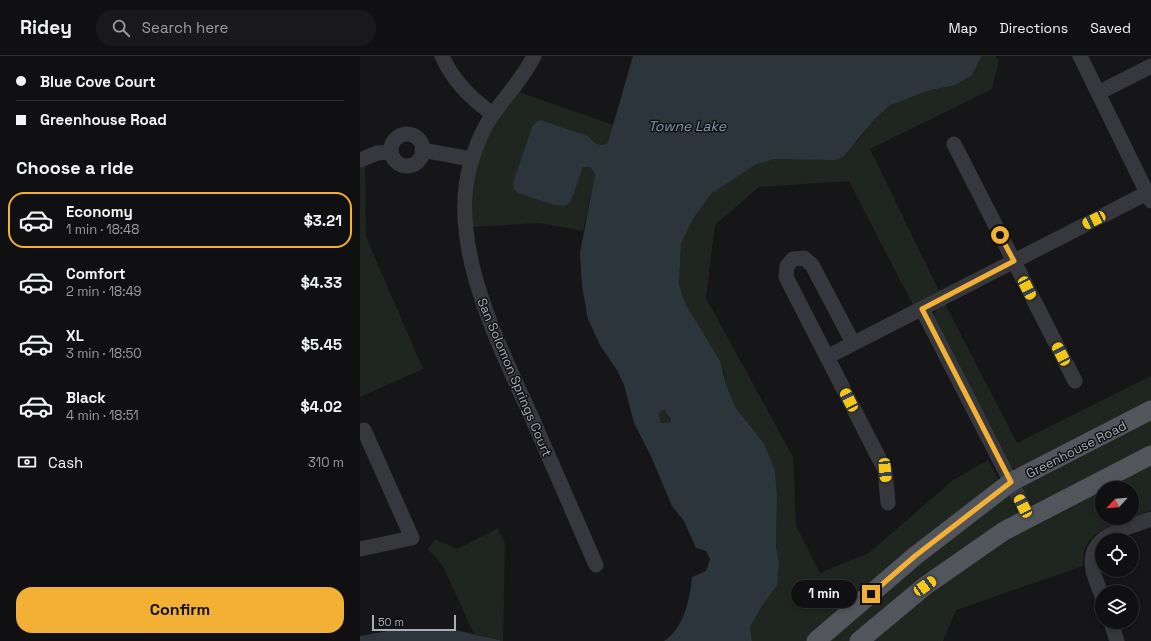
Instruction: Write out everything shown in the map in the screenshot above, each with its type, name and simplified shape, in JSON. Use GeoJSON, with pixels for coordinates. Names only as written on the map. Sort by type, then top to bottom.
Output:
{"type":"FeatureCollection","features":[{"type":"Feature","properties":{"kind":"main road","name":"Greenhouse Road"},"geometry":{"type":"LineString","coordinates":[[816,641],[915,556],[1011,482],[1151,410]]}},
{"type":"Feature","properties":{"kind":"main road"},"geometry":{"type":"LineString","coordinates":[[859,641],[925,586],[1004,531],[1151,455]]}},
{"type":"Feature","properties":{"kind":"street"},"geometry":{"type":"LineString","coordinates":[[442,56],[456,79],[467,93],[493,114]]}},
{"type":"Feature","properties":{"kind":"street","name":"San Solomon Springs Court"},"geometry":{"type":"LineString","coordinates":[[534,56],[517,84],[493,114],[482,134],[472,159],[468,179],[465,213],[469,244],[480,293],[496,337],[596,565]]}},
{"type":"Feature","properties":{"kind":"street"},"geometry":{"type":"LineString","coordinates":[[827,357],[1014,261],[1149,197],[1080,56]]}},
{"type":"Feature","properties":{"kind":"street"},"geometry":{"type":"LineString","coordinates":[[1098,93],[1151,66]]}},
{"type":"Feature","properties":{"kind":"street"},"geometry":{"type":"LineString","coordinates":[[405,134],[416,138],[421,145],[422,150],[418,161],[409,166],[404,166],[396,162],[391,152],[395,140],[405,134]]}},
{"type":"Feature","properties":{"kind":"street"},"geometry":{"type":"LineString","coordinates":[[954,144],[1075,381]]}},
{"type":"Feature","properties":{"kind":"street"},"geometry":{"type":"LineString","coordinates":[[422,150],[472,159]]}},
{"type":"Feature","properties":{"kind":"street"},"geometry":{"type":"LineString","coordinates":[[360,159],[377,153],[391,152]]}},
{"type":"Feature","properties":{"kind":"street"},"geometry":{"type":"LineString","coordinates":[[853,343],[812,265],[804,258],[793,259],[787,266],[786,277],[885,470],[888,503]]}},
{"type":"Feature","properties":{"kind":"street"},"geometry":{"type":"LineString","coordinates":[[922,309],[1029,517]]}},
{"type":"Feature","properties":{"kind":"street"},"geometry":{"type":"LineString","coordinates":[[360,549],[412,538],[364,430]]}},
{"type":"Feature","properties":{"kind":"street"},"geometry":{"type":"LineString","coordinates":[[1098,585],[1093,569],[1095,546],[1108,536],[1151,519]]}},
{"type":"Feature","properties":{"kind":"street"},"geometry":{"type":"LineString","coordinates":[[1113,629],[1117,641]]}},
{"type":"Feature","properties":{"kind":"shaded area"},"geometry":{"type":"Polygon","coordinates":[[[982,56],[995,56],[999,60],[992,89],[870,149],[939,291],[913,305],[849,181],[759,187],[715,225],[706,298],[793,457],[796,526],[820,573],[869,553],[953,480],[988,460],[998,478],[996,486],[867,585],[806,641],[752,641],[750,627],[762,606],[779,562],[776,547],[777,497],[746,421],[736,408],[726,385],[724,372],[686,305],[679,285],[681,244],[693,219],[711,194],[755,165],[775,159],[794,158],[857,142],[875,119],[889,106],[927,91],[957,85],[972,75],[982,56]]]}},
{"type":"Feature","properties":{"kind":"shaded area"},"geometry":{"type":"Polygon","coordinates":[[[518,92],[614,125],[608,143],[601,145],[595,143],[587,136],[542,120],[571,201],[583,167],[590,167],[595,174],[583,231],[539,223],[472,227],[474,180],[480,153],[501,114],[518,92]]]}},
{"type":"Feature","properties":{"kind":"shaded area"},"geometry":{"type":"Polygon","coordinates":[[[365,165],[366,237],[423,369],[360,397],[360,168],[365,165]]]}},
{"type":"Feature","properties":{"kind":"shaded area"},"geometry":{"type":"Polygon","coordinates":[[[945,304],[1017,443],[1151,376],[1151,404],[1023,470],[1013,468],[934,320],[934,313],[938,308],[945,304]]]}},
{"type":"Feature","properties":{"kind":"shaded area"},"geometry":{"type":"Polygon","coordinates":[[[662,410],[665,410],[666,414],[671,419],[671,422],[661,423],[659,414],[662,410]]]}},
{"type":"Feature","properties":{"kind":"shaded area"},"geometry":{"type":"Polygon","coordinates":[[[1151,419],[1151,510],[1139,515],[1139,481],[1095,481],[1095,525],[1114,525],[1095,533],[1086,546],[1083,566],[956,610],[943,641],[825,641],[911,567],[1002,499],[1056,467],[1151,419]]]}},
{"type":"Feature","properties":{"kind":"shaded area"},"geometry":{"type":"Polygon","coordinates":[[[498,528],[505,544],[503,641],[474,634],[443,566],[428,549],[435,539],[457,549],[498,528]]]}},
{"type":"Feature","properties":{"kind":"water","name":"Towne Lake"},"geometry":{"type":"Polygon","coordinates":[[[633,56],[982,56],[972,75],[956,85],[927,91],[889,106],[875,119],[843,157],[834,160],[775,159],[755,165],[711,194],[693,219],[681,244],[679,285],[686,305],[720,361],[726,385],[736,408],[764,444],[775,471],[777,497],[776,547],[779,562],[777,585],[762,606],[750,627],[752,641],[664,641],[677,629],[685,612],[690,594],[692,577],[706,571],[710,559],[706,551],[696,548],[684,521],[672,506],[650,454],[634,423],[624,385],[617,370],[601,347],[588,319],[582,286],[580,253],[595,174],[590,167],[583,167],[571,201],[565,206],[554,205],[518,193],[514,189],[513,183],[532,127],[536,122],[541,120],[588,136],[595,143],[601,145],[608,143],[633,56]],[[662,410],[659,414],[661,423],[671,422],[671,419],[665,410],[662,410]]]}},
{"type":"Feature","properties":{"kind":"water"},"geometry":{"type":"Polygon","coordinates":[[[451,629],[503,641],[360,641],[360,636],[393,630],[451,629]]]}},
{"type":"Feature","properties":{"kind":"route"},"geometry":{"type":"LineString","coordinates":[[871,594],[915,556],[1011,482],[922,309],[1014,261],[1000,235]]}}]}
